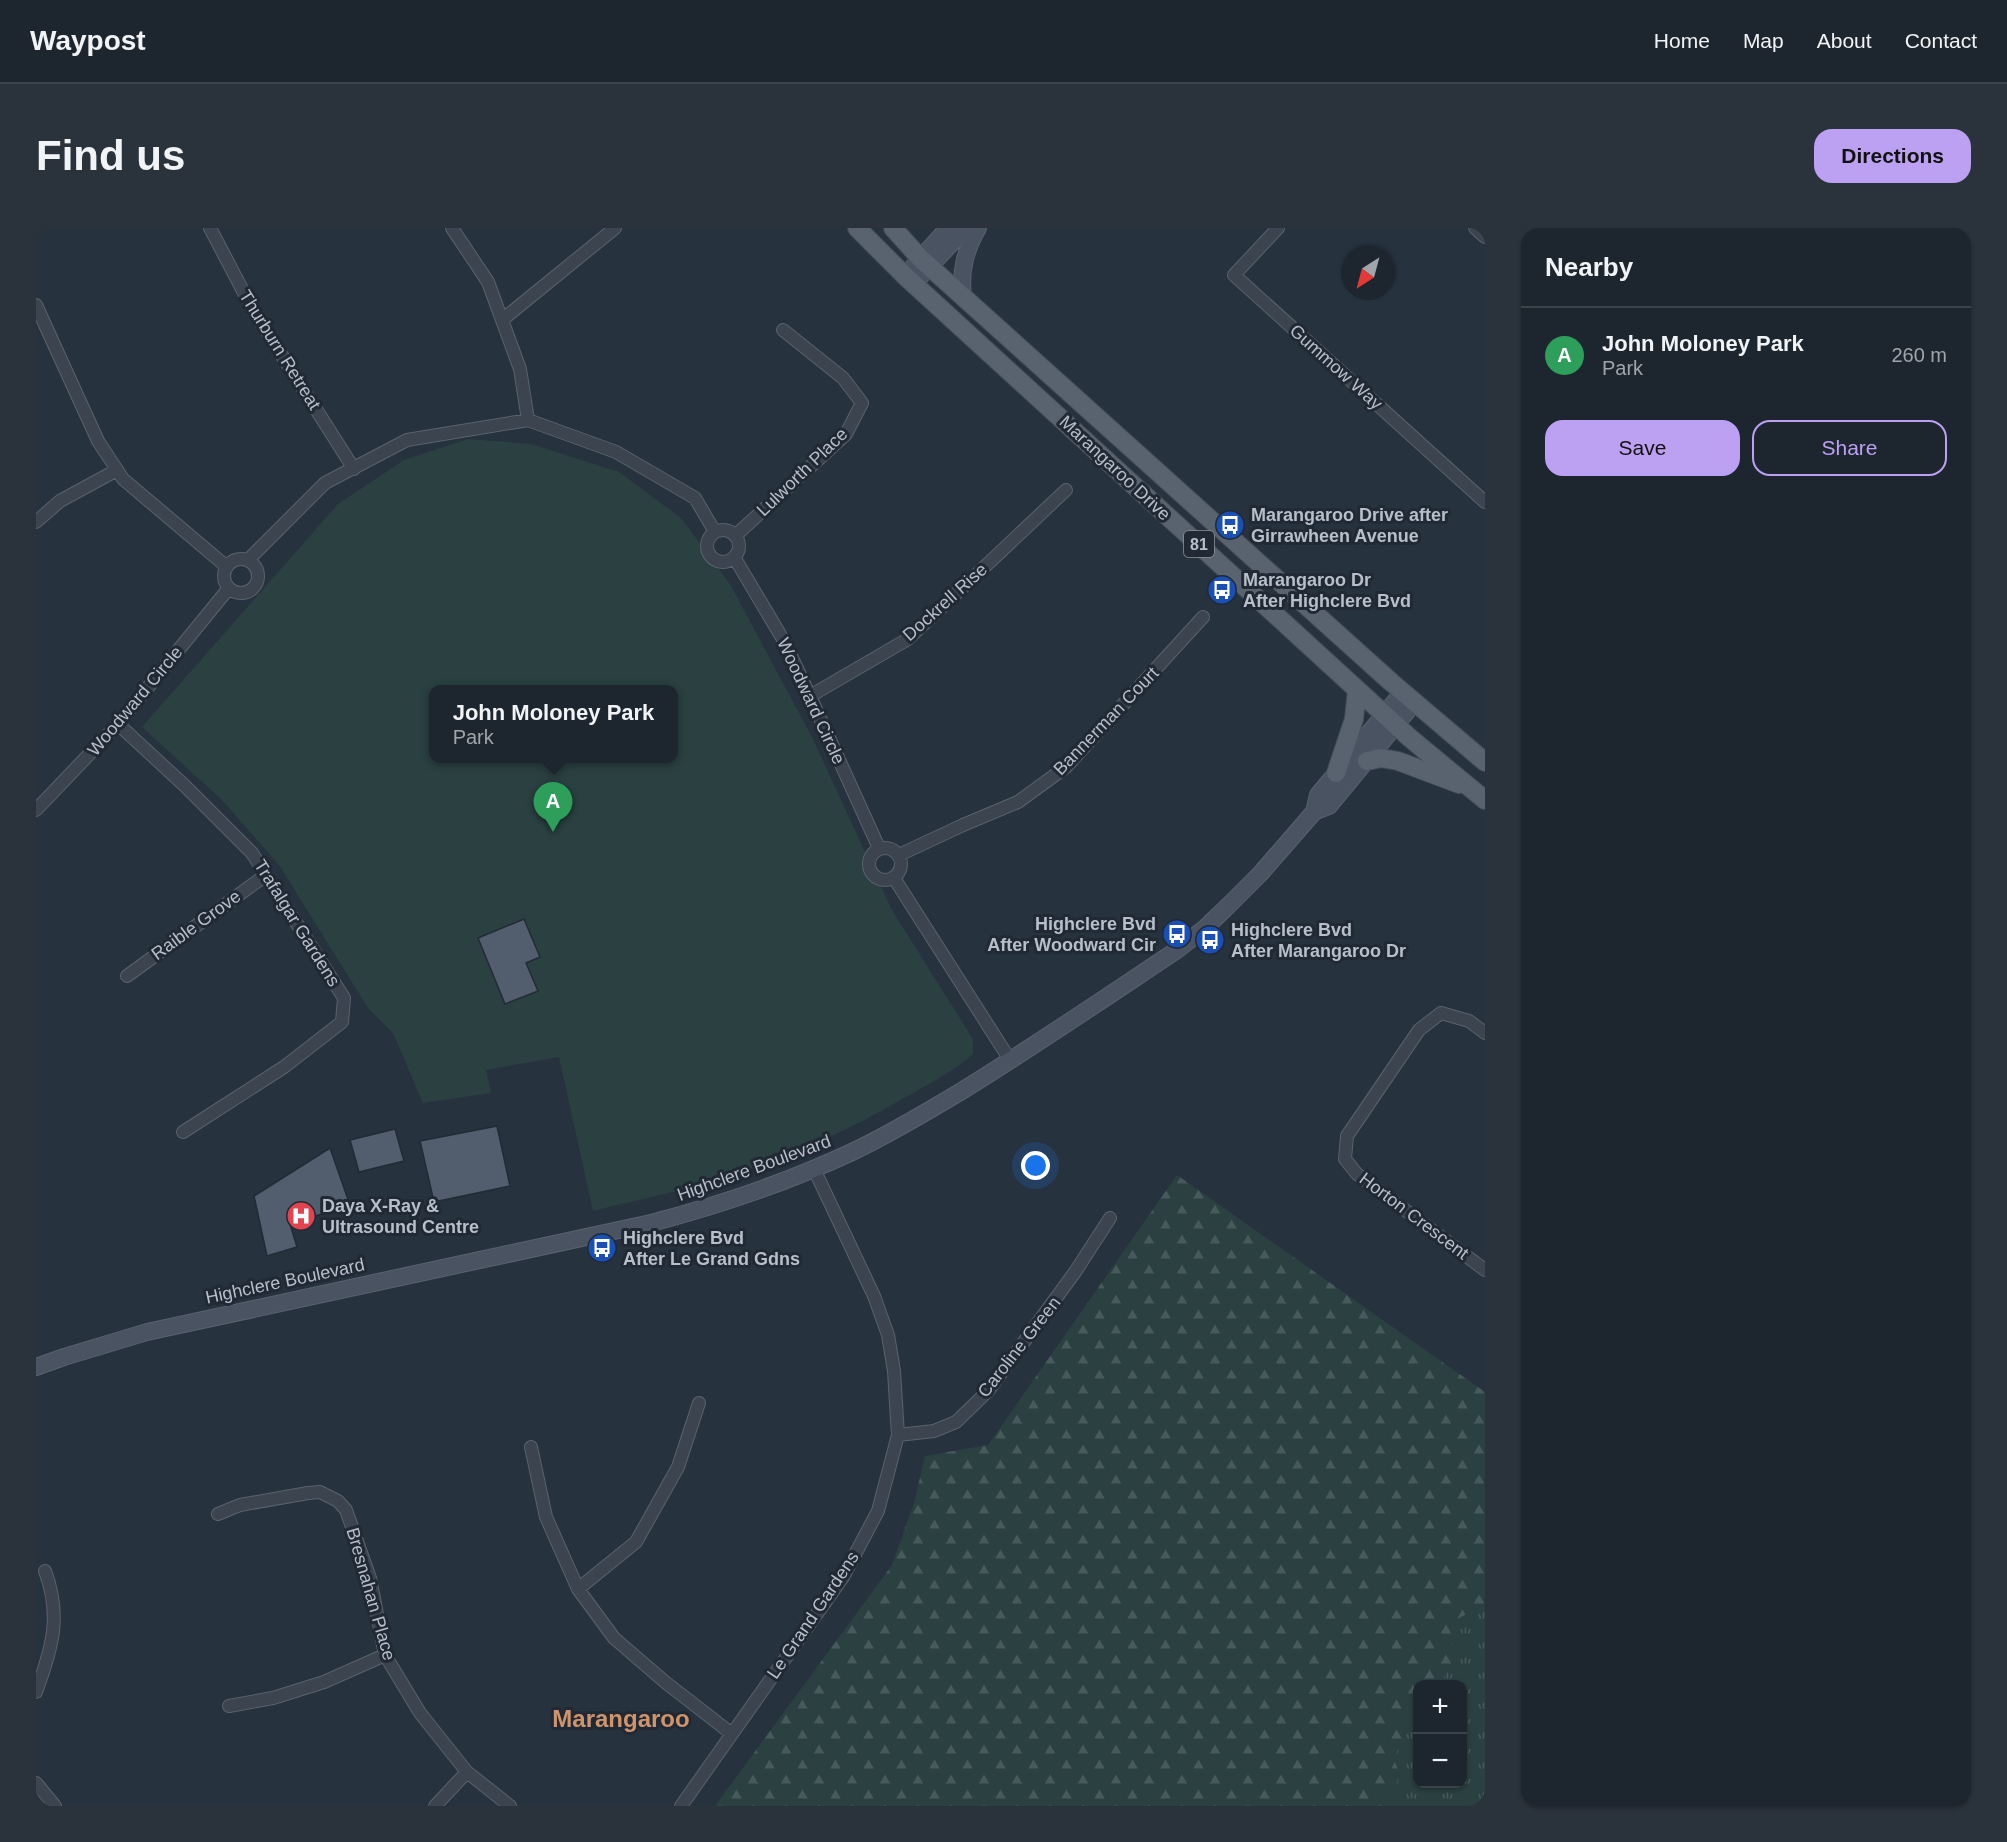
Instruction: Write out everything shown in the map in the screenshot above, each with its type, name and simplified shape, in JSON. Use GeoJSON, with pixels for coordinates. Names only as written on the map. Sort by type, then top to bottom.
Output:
{"type":"FeatureCollection","features":[{"type":"Feature","properties":{"kind":"main road","name":"Marangaroo Drive"},"geometry":{"type":"LineString","coordinates":[[857,228],[910,280],[1357,690],[1485,800]]}},
{"type":"Feature","properties":{"kind":"main road","name":"Marangaroo Drive"},"geometry":{"type":"LineString","coordinates":[[893,228],[925,263],[1408,698],[1485,762]]}},
{"type":"Feature","properties":{"kind":"main road"},"geometry":{"type":"LineString","coordinates":[[1336,773],[1354,719],[1357,690]]}},
{"type":"Feature","properties":{"kind":"main road"},"geometry":{"type":"LineString","coordinates":[[1367,760],[1381,758],[1398,761],[1469,787]]}},
{"type":"Feature","properties":{"kind":"street","name":"Thurburn Retreat"},"geometry":{"type":"LineString","coordinates":[[210,228],[253,310],[354,469]]}},
{"type":"Feature","properties":{"kind":"street"},"geometry":{"type":"LineString","coordinates":[[452,228],[488,282],[520,369],[528,420]]}},
{"type":"Feature","properties":{"kind":"street"},"geometry":{"type":"LineString","coordinates":[[502,320],[615,228]]}},
{"type":"Feature","properties":{"kind":"street"},"geometry":{"type":"LineString","coordinates":[[928,228],[941,228]]}},
{"type":"Feature","properties":{"kind":"street"},"geometry":{"type":"LineString","coordinates":[[925,263],[948,228]]}},
{"type":"Feature","properties":{"kind":"street"},"geometry":{"type":"LineString","coordinates":[[910,280],[925,263],[966,228]]}},
{"type":"Feature","properties":{"kind":"street"},"geometry":{"type":"LineString","coordinates":[[963,297],[961,270],[978,228]]}},
{"type":"Feature","properties":{"kind":"street","name":"Gummow Way"},"geometry":{"type":"LineString","coordinates":[[1278,228],[1234,275],[1485,502]]}},
{"type":"Feature","properties":{"kind":"street"},"geometry":{"type":"LineString","coordinates":[[1475,228],[1485,237]]}},
{"type":"Feature","properties":{"kind":"street"},"geometry":{"type":"LineString","coordinates":[[36,305],[98,441],[123,479],[227,567]]}},
{"type":"Feature","properties":{"kind":"street","name":"Lulworth Place"},"geometry":{"type":"LineString","coordinates":[[735,536],[846,434],[862,403],[843,378],[783,330]]}},
{"type":"Feature","properties":{"kind":"street"},"geometry":{"type":"LineString","coordinates":[[248,560],[325,483],[407,440],[528,420],[616,452],[695,498],[715,532]]}},
{"type":"Feature","properties":{"kind":"street"},"geometry":{"type":"LineString","coordinates":[[36,522],[60,501],[117,470]]}},
{"type":"Feature","properties":{"kind":"street","name":"Dockrell Rise"},"geometry":{"type":"LineString","coordinates":[[810,696],[908,639],[1066,490]]}},
{"type":"Feature","properties":{"kind":"street"},"geometry":{"type":"LineString","coordinates":[[726,530],[735,536],[739,546],[734,558],[721,561],[710,554],[708,541],[715,532],[726,530]]}},
{"type":"Feature","properties":{"kind":"street","name":"Woodward Circle"},"geometry":{"type":"LineString","coordinates":[[734,558],[784,641],[879,848]]}},
{"type":"Feature","properties":{"kind":"street"},"geometry":{"type":"LineString","coordinates":[[236,560],[248,560],[258,574],[255,585],[246,592],[234,591],[225,577],[227,567],[236,560]]}},
{"type":"Feature","properties":{"kind":"street","name":"Woodward Circle"},"geometry":{"type":"LineString","coordinates":[[36,810],[118,724],[230,588]]}},
{"type":"Feature","properties":{"kind":"street","name":"Bannerman Court"},"geometry":{"type":"LineString","coordinates":[[900,855],[1018,802],[1066,767],[1203,617]]}},
{"type":"Feature","properties":{"kind":"street","name":"Highclere Boulevard"},"geometry":{"type":"LineString","coordinates":[[1314,812],[1318,795],[1336,773],[1390,720],[1408,698]]}},
{"type":"Feature","properties":{"kind":"street","name":"Highclere Boulevard"},"geometry":{"type":"LineString","coordinates":[[36,1367],[147,1332],[651,1223],[725,1203],[814,1169],[886,1135],[1010,1060],[1177,950],[1205,928],[1261,873],[1314,812],[1329,806],[1367,760],[1390,720]]}},
{"type":"Feature","properties":{"kind":"street","name":"Trafalgar Gardens"},"geometry":{"type":"LineString","coordinates":[[118,724],[252,852],[344,998],[342,1022],[284,1067],[183,1132]]}},
{"type":"Feature","properties":{"kind":"street"},"geometry":{"type":"LineString","coordinates":[[879,848],[890,848],[900,855],[901,867],[894,878],[880,880],[870,870],[870,857],[879,848]]}},
{"type":"Feature","properties":{"kind":"street","name":"Raible Grove"},"geometry":{"type":"LineString","coordinates":[[127,975],[266,875]]}},
{"type":"Feature","properties":{"kind":"street"},"geometry":{"type":"LineString","coordinates":[[894,878],[1010,1060]]}},
{"type":"Feature","properties":{"kind":"street","name":"Horton Crescent"},"geometry":{"type":"LineString","coordinates":[[1485,1033],[1469,1021],[1441,1012],[1419,1030],[1347,1136],[1345,1159],[1357,1174],[1485,1270]]}},
{"type":"Feature","properties":{"kind":"street","name":"Le Grand Gardens"},"geometry":{"type":"LineString","coordinates":[[681,1806],[843,1577],[878,1511],[898,1435],[894,1371],[888,1335],[874,1296],[814,1169]]}},
{"type":"Feature","properties":{"kind":"street","name":"Caroline Green"},"geometry":{"type":"LineString","coordinates":[[898,1435],[934,1431],[956,1422],[988,1390],[1076,1272],[1110,1218]]}},
{"type":"Feature","properties":{"kind":"street"},"geometry":{"type":"LineString","coordinates":[[578,1589],[636,1542],[678,1467],[699,1403]]}},
{"type":"Feature","properties":{"kind":"street"},"geometry":{"type":"LineString","coordinates":[[531,1447],[546,1517],[578,1589],[614,1638],[665,1683],[732,1734]]}},
{"type":"Feature","properties":{"kind":"street","name":"Bresnahan Place"},"geometry":{"type":"LineString","coordinates":[[218,1514],[240,1505],[308,1493],[320,1492],[338,1501],[346,1510],[370,1578],[385,1655],[420,1713],[467,1772],[510,1806]]}},
{"type":"Feature","properties":{"kind":"street"},"geometry":{"type":"LineString","coordinates":[[36,1692],[50,1653],[54,1629],[54,1601],[45,1571]]}},
{"type":"Feature","properties":{"kind":"street"},"geometry":{"type":"LineString","coordinates":[[229,1706],[273,1698],[324,1682],[385,1655]]}},
{"type":"Feature","properties":{"kind":"street"},"geometry":{"type":"LineString","coordinates":[[435,1806],[467,1772]]}},
{"type":"Feature","properties":{"kind":"street"},"geometry":{"type":"LineString","coordinates":[[36,1783],[55,1806]]}},
{"type":"Feature","properties":{"kind":"green space"},"geometry":{"type":"Polygon","coordinates":[[[468,439],[531,444],[619,472],[681,518],[730,584],[813,739],[892,910],[973,1039],[973,1054],[950,1071],[890,1106],[798,1151],[719,1180],[593,1211],[559,1057],[486,1070],[491,1093],[423,1103],[393,1033],[368,1008],[279,865],[221,799],[142,727],[338,504],[404,460],[468,439]]]}},
{"type":"Feature","properties":{"kind":"green space"},"geometry":{"type":"Polygon","coordinates":[[[1177,1175],[1485,1392],[1485,1604],[1452,1622],[1452,1663],[1442,1680],[1413,1680],[1413,1710],[1394,1760],[1400,1774],[1384,1806],[715,1806],[892,1565],[914,1503],[925,1456],[988,1445],[1177,1175]]]}},
{"type":"Feature","properties":{"kind":"green space"},"geometry":{"type":"Polygon","coordinates":[[[1485,1534],[1485,1806],[1290,1806],[1485,1534]]]}},
{"type":"Feature","properties":{"kind":"building"},"geometry":{"type":"Polygon","coordinates":[[[524,919],[540,957],[526,963],[538,991],[505,1004],[478,938],[524,919]]]}},
{"type":"Feature","properties":{"kind":"building"},"geometry":{"type":"Polygon","coordinates":[[[497,1126],[510,1186],[434,1202],[420,1141],[497,1126]]]}},
{"type":"Feature","properties":{"kind":"building"},"geometry":{"type":"Polygon","coordinates":[[[395,1129],[404,1161],[359,1172],[350,1140],[395,1129]]]}},
{"type":"Feature","properties":{"kind":"building"},"geometry":{"type":"Polygon","coordinates":[[[330,1148],[350,1205],[290,1224],[297,1247],[267,1256],[254,1196],[330,1148]]]}},
{"type":"Feature","properties":{"kind":"place","name":"Marangaroo Drive after Girrawheen Avenue"},"geometry":{"type":"Point","coordinates":[1230,525]}},
{"type":"Feature","properties":{"kind":"place","name":"Marangaroo Dr After Highclere Bvd"},"geometry":{"type":"Point","coordinates":[1222,590]}},
{"type":"Feature","properties":{"kind":"place","name":"John Moloney Park"},"geometry":{"type":"Point","coordinates":[553,832]}},
{"type":"Feature","properties":{"kind":"place","name":"Highclere Bvd After Woodward Cir"},"geometry":{"type":"Point","coordinates":[1177,934]}},
{"type":"Feature","properties":{"kind":"place","name":"Highclere Bvd After Marangaroo Dr"},"geometry":{"type":"Point","coordinates":[1210,940]}},
{"type":"Feature","properties":{"kind":"place","name":"Daya X-Ray & Ultrasound Centre"},"geometry":{"type":"Point","coordinates":[301,1216]}},
{"type":"Feature","properties":{"kind":"place","name":"Highclere Bvd After Le Grand Gdns"},"geometry":{"type":"Point","coordinates":[602,1248]}},
{"type":"Feature","properties":{"kind":"district","name":"Marangaroo"},"geometry":{"type":"Point","coordinates":[621,1718]}}]}
